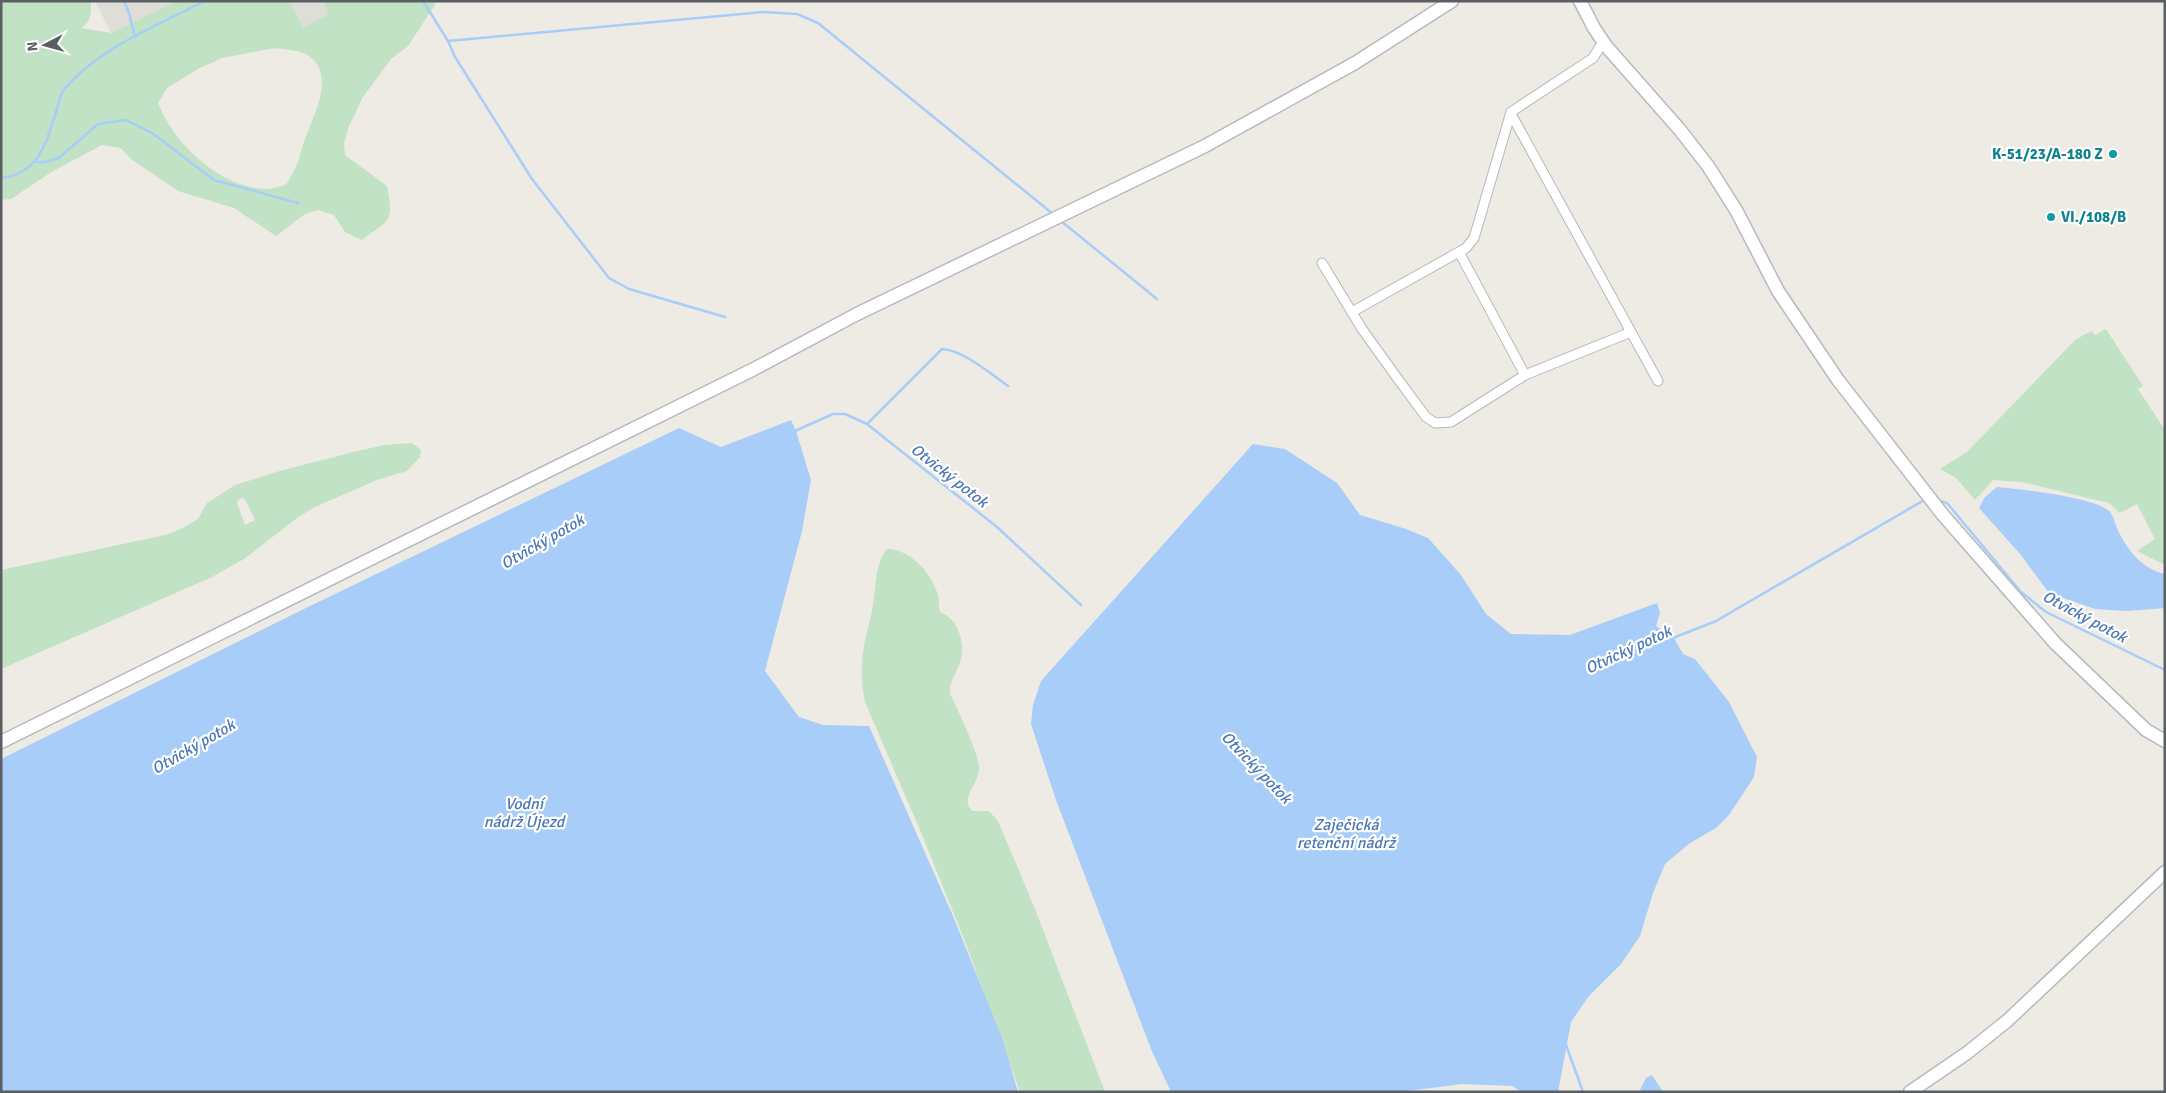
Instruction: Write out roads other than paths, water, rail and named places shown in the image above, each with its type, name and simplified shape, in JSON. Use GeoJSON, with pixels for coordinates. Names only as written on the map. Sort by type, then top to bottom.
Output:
{"type":"FeatureCollection","features":[{"type":"Feature","properties":{"kind":"street"},"geometry":{"type":"LineString","coordinates":[[1,742],[754,369],[856,314],[1213,141],[1355,63],[1452,1]]}},
{"type":"Feature","properties":{"kind":"street"},"geometry":{"type":"LineString","coordinates":[[1580,1],[1603,42],[1680,130],[1708,166],[1736,210],[1784,299],[1838,380],[1935,505],[2055,643],[2146,730],[2165,741]]}},
{"type":"Feature","properties":{"kind":"street"},"geometry":{"type":"LineString","coordinates":[[1352,312],[1466,248],[1474,238],[1511,112],[1593,58],[1603,42]]}},
{"type":"Feature","properties":{"kind":"street"},"geometry":{"type":"LineString","coordinates":[[1510,114],[1658,380]]}},
{"type":"Feature","properties":{"kind":"street"},"geometry":{"type":"LineString","coordinates":[[1459,252],[1525,375]]}},
{"type":"Feature","properties":{"kind":"street"},"geometry":{"type":"LineString","coordinates":[[1322,263],[1352,312],[1395,375],[1426,417],[1435,423],[1452,422],[1525,375],[1631,332]]}},
{"type":"Feature","properties":{"kind":"street"},"geometry":{"type":"LineString","coordinates":[[1910,1092],[1967,1053],[2008,1021],[2165,872]]}},
{"type":"Feature","properties":{"kind":"water","name":"Vodní nádrž Újezd"},"geometry":{"type":"Polygon","coordinates":[[[791,420],[811,480],[802,531],[765,671],[799,717],[823,725],[869,726],[953,916],[1002,1038],[1018,1092],[1,1092],[1,759],[308,607],[679,428],[721,447],[791,420]]]}},
{"type":"Feature","properties":{"kind":"water","name":"Zaječická retenční nádrž"},"geometry":{"type":"Polygon","coordinates":[[[1253,444],[1285,449],[1337,483],[1360,515],[1428,538],[1461,575],[1486,614],[1511,634],[1570,635],[1657,603],[1660,613],[1656,626],[1674,638],[1683,654],[1695,659],[1729,702],[1757,757],[1754,777],[1729,815],[1716,828],[1690,843],[1665,864],[1653,893],[1640,936],[1621,964],[1588,997],[1571,1022],[1558,1092],[1521,1092],[1512,1086],[1462,1084],[1399,1092],[1171,1092],[1151,1049],[1056,800],[1031,724],[1033,705],[1041,681],[1253,444]]]}},
{"type":"Feature","properties":{"kind":"water"},"geometry":{"type":"Polygon","coordinates":[[[1997,487],[2073,498],[2101,506],[2109,511],[2125,543],[2136,557],[2149,568],[2165,574],[2165,608],[2127,611],[2095,609],[2049,593],[2021,555],[1979,508],[1985,497],[1997,487]]]}},
{"type":"Feature","properties":{"kind":"water"},"geometry":{"type":"Polygon","coordinates":[[[1652,1075],[1663,1092],[1639,1092],[1646,1078],[1652,1075]]]}},
{"type":"Feature","properties":{"kind":"waterway"},"geometry":{"type":"LineString","coordinates":[[124,1],[135,37]]}},
{"type":"Feature","properties":{"kind":"waterway"},"geometry":{"type":"LineString","coordinates":[[1,178],[25,170],[40,154],[50,132],[62,93],[77,76],[110,50],[205,1]]}},
{"type":"Feature","properties":{"kind":"waterway"},"geometry":{"type":"LineString","coordinates":[[423,1],[448,41],[763,12],[797,14],[818,23],[1053,214]]}},
{"type":"Feature","properties":{"kind":"waterway"},"geometry":{"type":"LineString","coordinates":[[448,41],[455,57],[532,179],[609,278],[629,289],[725,317]]}},
{"type":"Feature","properties":{"kind":"waterway"},"geometry":{"type":"LineString","coordinates":[[34,162],[45,162],[59,158],[98,124],[126,120],[152,133],[214,180],[298,203]]}},
{"type":"Feature","properties":{"kind":"waterway"},"geometry":{"type":"LineString","coordinates":[[1061,221],[1157,299]]}},
{"type":"Feature","properties":{"kind":"waterway"},"geometry":{"type":"LineString","coordinates":[[867,424],[942,349],[950,350],[968,358],[1008,386]]}},
{"type":"Feature","properties":{"kind":"waterway","name":"Otvický potok"},"geometry":{"type":"LineString","coordinates":[[795,431],[833,414],[845,414],[867,424],[997,527],[1081,605]]}},
{"type":"Feature","properties":{"kind":"waterway","name":"Otvický potok"},"geometry":{"type":"LineString","coordinates":[[1673,638],[1716,621],[1926,499]]}},
{"type":"Feature","properties":{"kind":"waterway","name":"Otvický potok"},"geometry":{"type":"LineString","coordinates":[[1939,501],[1947,503],[2021,592],[2046,612],[2165,670]]}},
{"type":"Feature","properties":{"kind":"waterway"},"geometry":{"type":"LineString","coordinates":[[1565,1042],[1583,1092]]}},
{"type":"Feature","properties":{"kind":"place","name":"K-51/23/A-180 Z"},"geometry":{"type":"Point","coordinates":[2113,154]}},
{"type":"Feature","properties":{"kind":"place","name":"VI./108/B"},"geometry":{"type":"Point","coordinates":[2051,217]}}]}
